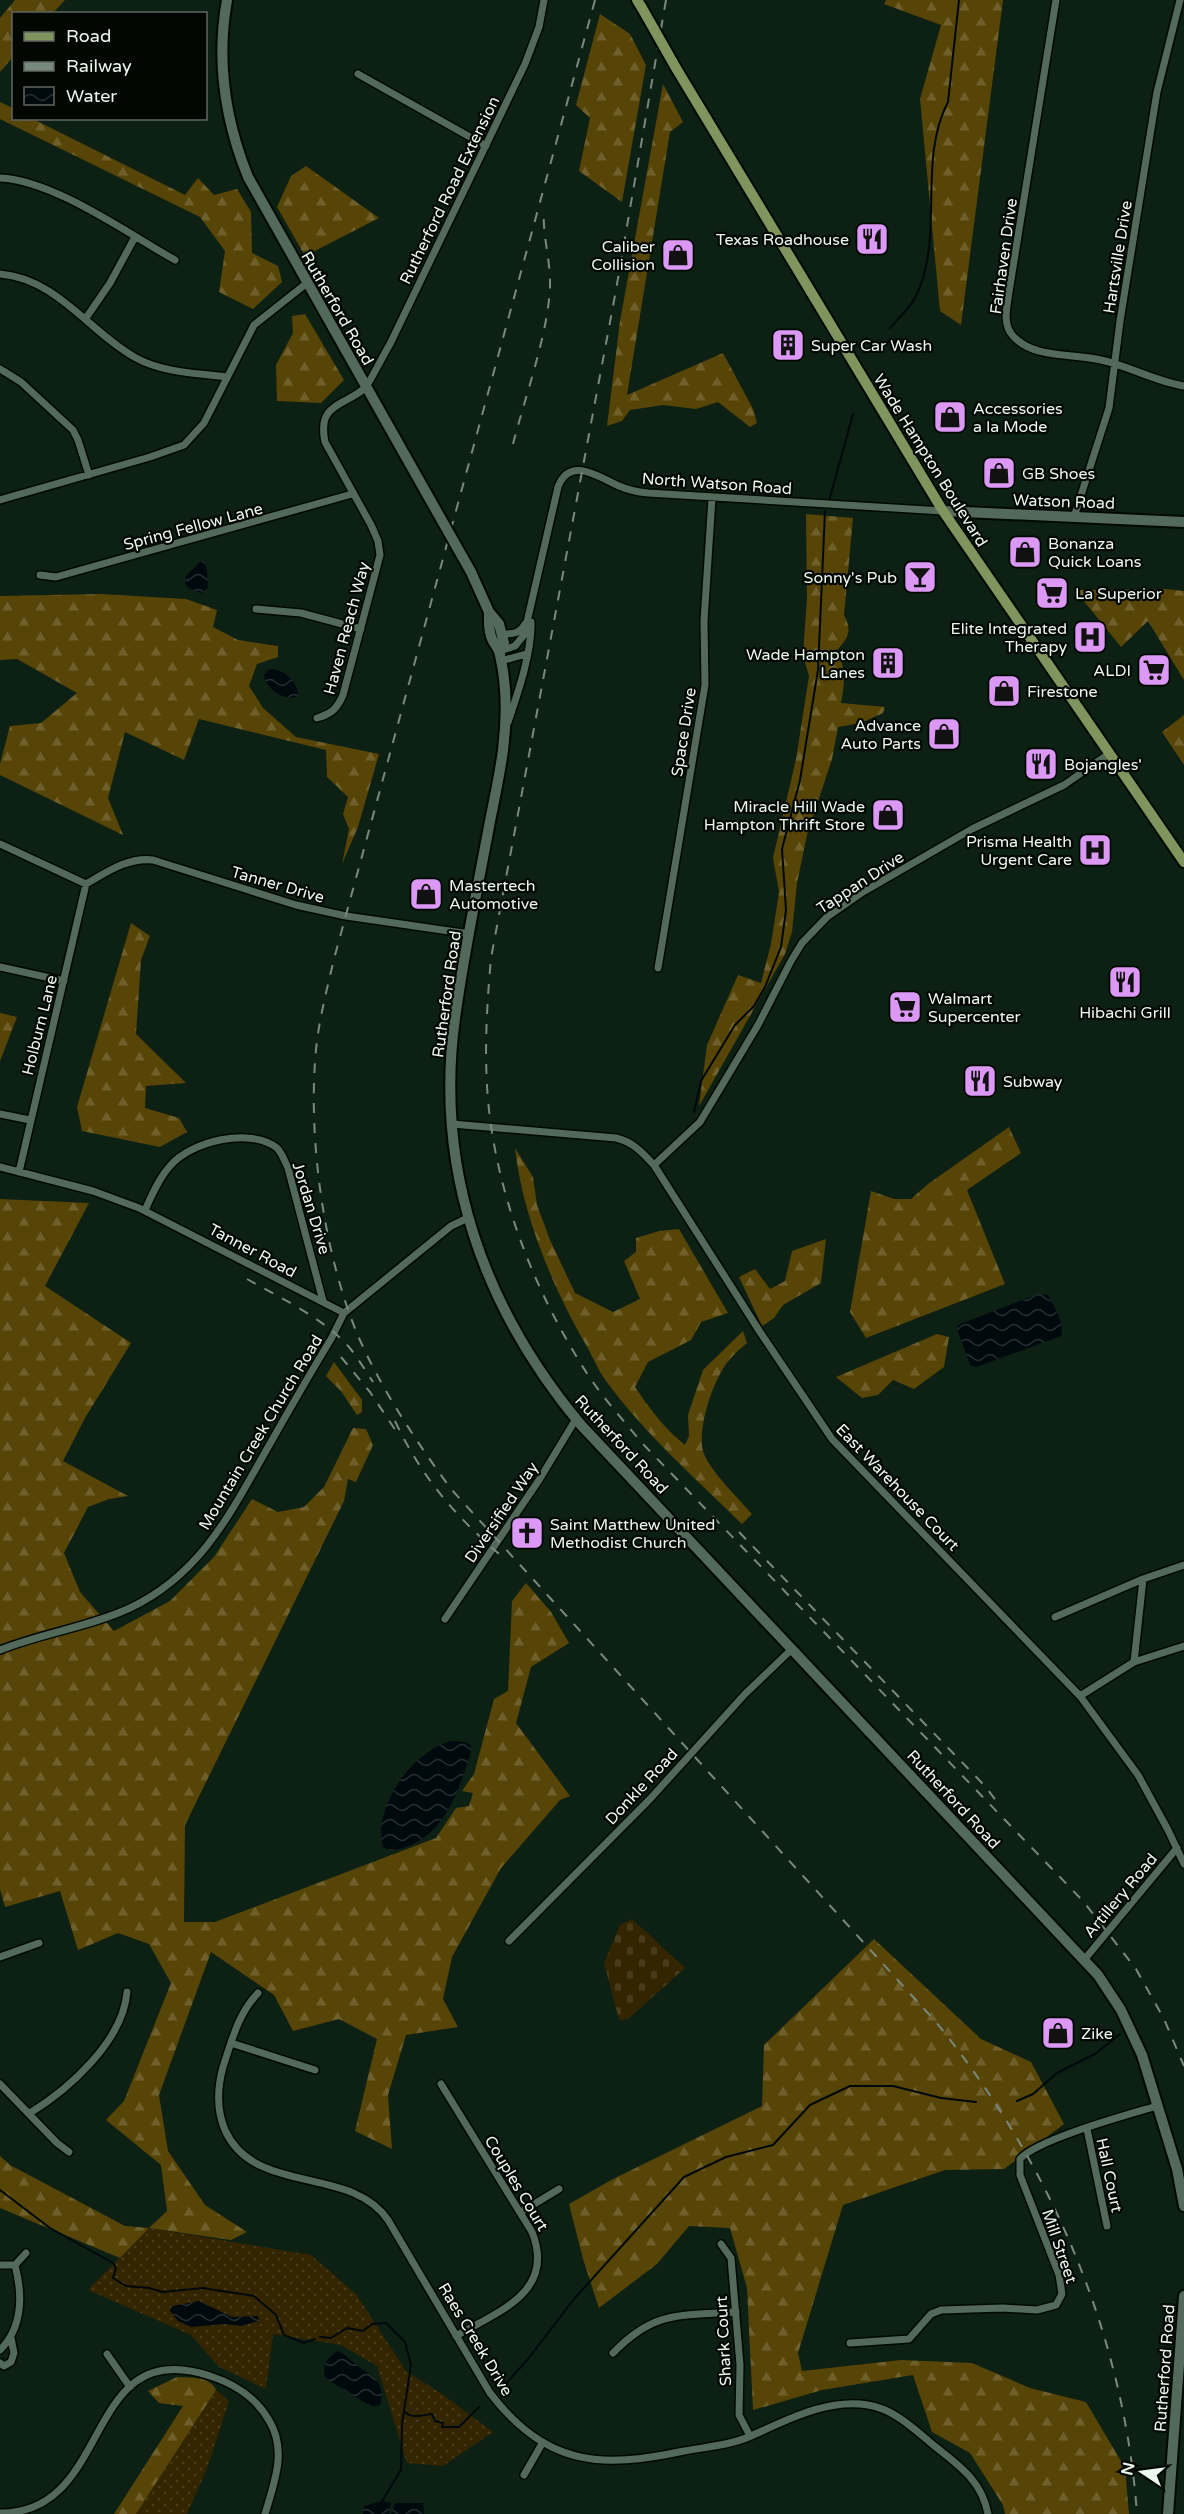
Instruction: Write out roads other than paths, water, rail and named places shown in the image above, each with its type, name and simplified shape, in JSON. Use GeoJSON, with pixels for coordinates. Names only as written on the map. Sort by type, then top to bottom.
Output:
{"type":"FeatureCollection","features":[{"type":"Feature","properties":{"kind":"main road","name":"Wade Hampton Boulevard"},"geometry":{"type":"LineString","coordinates":[[639,4],[943,511],[1184,862]]}},
{"type":"Feature","properties":{"kind":"street","name":"Rutherford Road"},"geometry":{"type":"LineString","coordinates":[[227,0],[222,40],[222,68],[230,125],[248,177],[471,572],[489,612],[499,624],[504,643],[500,656]]}},
{"type":"Feature","properties":{"kind":"street","name":"Rutherford Road Extension"},"geometry":{"type":"LineString","coordinates":[[366,388],[525,64],[539,27],[544,0]]}},
{"type":"Feature","properties":{"kind":"street","name":"Fairhaven Drive"},"geometry":{"type":"LineString","coordinates":[[1056,0],[1009,292],[1007,325],[1017,340],[1031,349],[1115,364],[1151,378],[1184,386]]}},
{"type":"Feature","properties":{"kind":"street","name":"Hartsville Drive"},"geometry":{"type":"LineString","coordinates":[[1074,517],[1106,420],[1157,92],[1179,0]]}},
{"type":"Feature","properties":{"kind":"street"},"geometry":{"type":"LineString","coordinates":[[358,74],[486,146]]}},
{"type":"Feature","properties":{"kind":"street"},"geometry":{"type":"LineString","coordinates":[[0,178],[18,180],[45,188],[175,260]]}},
{"type":"Feature","properties":{"kind":"street"},"geometry":{"type":"LineString","coordinates":[[86,318],[110,283],[135,237]]}},
{"type":"Feature","properties":{"kind":"street"},"geometry":{"type":"LineString","coordinates":[[0,274],[18,277],[38,285],[86,318],[124,350],[147,363],[174,371],[226,377]]}},
{"type":"Feature","properties":{"kind":"street"},"geometry":{"type":"LineString","coordinates":[[0,500],[162,454],[184,445],[204,423],[254,325],[307,283]]}},
{"type":"Feature","properties":{"kind":"street"},"geometry":{"type":"LineString","coordinates":[[0,369],[21,382],[73,430],[89,475]]}},
{"type":"Feature","properties":{"kind":"street","name":"Haven Reach Way"},"geometry":{"type":"LineString","coordinates":[[317,718],[331,714],[344,695],[380,555],[378,541],[371,525],[352,495],[325,442],[323,425],[330,410],[338,403],[366,388]]}},
{"type":"Feature","properties":{"kind":"street","name":"North Watson Road"},"geometry":{"type":"LineString","coordinates":[[500,656],[519,644],[524,635],[531,613],[558,487],[566,475],[576,471],[586,471],[619,486],[641,492],[943,511]]}},
{"type":"Feature","properties":{"kind":"street","name":"Spring Fellow Lane"},"geometry":{"type":"LineString","coordinates":[[40,575],[56,578],[352,495]]}},
{"type":"Feature","properties":{"kind":"street","name":"Space Drive"},"geometry":{"type":"LineString","coordinates":[[658,968],[705,685],[704,621],[712,498]]}},
{"type":"Feature","properties":{"kind":"street","name":"Watson Road"},"geometry":{"type":"LineString","coordinates":[[943,511],[1184,522]]}},
{"type":"Feature","properties":{"kind":"street"},"geometry":{"type":"LineString","coordinates":[[256,609],[302,613],[361,629]]}},
{"type":"Feature","properties":{"kind":"street","name":"Rutherford Road"},"geometry":{"type":"LineString","coordinates":[[489,612],[490,631],[500,656],[505,695],[503,751],[452,1047],[452,1124],[457,1168],[468,1218],[488,1276],[512,1326],[542,1376],[576,1419],[1084,1960],[1112,1995],[1129,2024],[1142,2055],[1177,2169],[1184,2206]]}},
{"type":"Feature","properties":{"kind":"street"},"geometry":{"type":"LineString","coordinates":[[502,634],[514,634],[520,631],[531,613]]}},
{"type":"Feature","properties":{"kind":"street","name":"North Watson Road"},"geometry":{"type":"LineString","coordinates":[[504,731],[515,701],[531,633],[531,613]]}},
{"type":"Feature","properties":{"kind":"street"},"geometry":{"type":"LineString","coordinates":[[500,656],[526,654]]}},
{"type":"Feature","properties":{"kind":"street","name":"Tappan Drive"},"geometry":{"type":"LineString","coordinates":[[654,1165],[700,1122],[758,1025],[802,943],[827,917],[863,892],[972,829],[1064,785],[1110,753]]}},
{"type":"Feature","properties":{"kind":"street"},"geometry":{"type":"LineString","coordinates":[[0,844],[86,884]]}},
{"type":"Feature","properties":{"kind":"street","name":"Tanner Drive"},"geometry":{"type":"LineString","coordinates":[[86,884],[129,862],[140,859],[153,860],[296,905],[346,916],[470,934]]}},
{"type":"Feature","properties":{"kind":"street","name":"Holburn Lane"},"geometry":{"type":"LineString","coordinates":[[19,1172],[86,884]]}},
{"type":"Feature","properties":{"kind":"street"},"geometry":{"type":"LineString","coordinates":[[0,967],[64,981]]}},
{"type":"Feature","properties":{"kind":"street"},"geometry":{"type":"LineString","coordinates":[[0,1114],[30,1120]]}},
{"type":"Feature","properties":{"kind":"street","name":"East Warehouse Court"},"geometry":{"type":"LineString","coordinates":[[452,1124],[616,1138],[638,1148],[654,1165],[759,1332],[831,1439],[1080,1696],[1138,1775],[1184,1864]]}},
{"type":"Feature","properties":{"kind":"street","name":"Jordan Drive"},"geometry":{"type":"LineString","coordinates":[[145,1210],[164,1174],[171,1164],[185,1152],[216,1140],[266,1142],[279,1150],[288,1168],[323,1302]]}},
{"type":"Feature","properties":{"kind":"street","name":"Tanner Road"},"geometry":{"type":"LineString","coordinates":[[0,1167],[93,1191],[145,1210],[344,1313]]}},
{"type":"Feature","properties":{"kind":"street"},"geometry":{"type":"LineString","coordinates":[[344,1313],[452,1226],[468,1218]]}},
{"type":"Feature","properties":{"kind":"street","name":"Mountain Creek Church Road"},"geometry":{"type":"LineString","coordinates":[[0,1650],[99,1620],[131,1607],[151,1596],[190,1566],[217,1534],[238,1500],[344,1313]]}},
{"type":"Feature","properties":{"kind":"street","name":"Diversified Way"},"geometry":{"type":"LineString","coordinates":[[445,1619],[539,1480],[576,1419]]}},
{"type":"Feature","properties":{"kind":"street"},"geometry":{"type":"LineString","coordinates":[[1055,1617],[1143,1579],[1184,1566]]}},
{"type":"Feature","properties":{"kind":"street"},"geometry":{"type":"LineString","coordinates":[[1134,1662],[1143,1579]]}},
{"type":"Feature","properties":{"kind":"street"},"geometry":{"type":"LineString","coordinates":[[1080,1696],[1134,1662],[1184,1646]]}},
{"type":"Feature","properties":{"kind":"street","name":"Donkle Road"},"geometry":{"type":"LineString","coordinates":[[509,1941],[650,1799],[739,1701],[792,1649]]}},
{"type":"Feature","properties":{"kind":"street","name":"Artillery Road"},"geometry":{"type":"LineString","coordinates":[[1084,1960],[1177,1848]]}},
{"type":"Feature","properties":{"kind":"street"},"geometry":{"type":"LineString","coordinates":[[0,1957],[39,1943]]}},
{"type":"Feature","properties":{"kind":"street"},"geometry":{"type":"LineString","coordinates":[[30,2113],[74,2080],[95,2059],[114,2028],[127,1992]]}},
{"type":"Feature","properties":{"kind":"street","name":"Raes Creek Drive"},"geometry":{"type":"LineString","coordinates":[[258,1993],[240,2016],[220,2078],[218,2098],[222,2123],[234,2144],[247,2158],[264,2168],[357,2194],[373,2203],[388,2220],[490,2393],[503,2410],[525,2430],[543,2442],[583,2457],[628,2461],[750,2436],[793,2416],[840,2405],[860,2403],[880,2408],[900,2418],[964,2469],[981,2491],[988,2514]]}},
{"type":"Feature","properties":{"kind":"street"},"geometry":{"type":"LineString","coordinates":[[231,2043],[315,2070]]}},
{"type":"Feature","properties":{"kind":"street"},"geometry":{"type":"LineString","coordinates":[[0,2084],[57,2143],[69,2152]]}},
{"type":"Feature","properties":{"kind":"street","name":"Couples Court"},"geometry":{"type":"LineString","coordinates":[[441,2084],[521,2212],[532,2232],[538,2250],[538,2264],[532,2284],[517,2300],[456,2336]]}},
{"type":"Feature","properties":{"kind":"street","name":"Mill Street"},"geometry":{"type":"LineString","coordinates":[[850,2343],[909,2339],[931,2314],[941,2310],[1003,2308],[1037,2310],[1056,2305],[1062,2294],[1059,2275],[1020,2175],[1019,2164],[1026,2153],[1035,2147],[1157,2106]]}},
{"type":"Feature","properties":{"kind":"street","name":"Hall Court"},"geometry":{"type":"LineString","coordinates":[[1087,2128],[1102,2192],[1107,2226]]}},
{"type":"Feature","properties":{"kind":"street"},"geometry":{"type":"LineString","coordinates":[[521,2212],[559,2189]]}},
{"type":"Feature","properties":{"kind":"street","name":"Shark Court"},"geometry":{"type":"LineString","coordinates":[[721,2244],[731,2258],[740,2365],[740,2415],[750,2436]]}},
{"type":"Feature","properties":{"kind":"street"},"geometry":{"type":"LineString","coordinates":[[0,2265],[15,2265],[26,2253]]}},
{"type":"Feature","properties":{"kind":"street"},"geometry":{"type":"LineString","coordinates":[[0,2363],[3,2366],[11,2362],[14,2353],[11,2338],[21,2301],[15,2265]]}},
{"type":"Feature","properties":{"kind":"street","name":"Rutherford Road"},"geometry":{"type":"LineString","coordinates":[[1168,2514],[1181,2372],[1184,2296]]}},
{"type":"Feature","properties":{"kind":"street"},"geometry":{"type":"LineString","coordinates":[[613,2353],[631,2335],[654,2322],[674,2316],[736,2312]]}},
{"type":"Feature","properties":{"kind":"street"},"geometry":{"type":"LineString","coordinates":[[0,2350],[11,2338]]}},
{"type":"Feature","properties":{"kind":"street"},"geometry":{"type":"LineString","coordinates":[[107,2354],[130,2387]]}},
{"type":"Feature","properties":{"kind":"street"},"geometry":{"type":"LineString","coordinates":[[0,2513],[34,2509],[60,2494],[75,2475],[108,2415],[130,2387],[160,2372],[185,2371],[220,2379],[237,2388],[254,2401],[273,2426],[279,2451],[276,2476],[265,2514]]}},
{"type":"Feature","properties":{"kind":"street"},"geometry":{"type":"LineString","coordinates":[[524,2475],[543,2442]]}},
{"type":"Feature","properties":{"kind":"water"},"geometry":{"type":"Polygon","coordinates":[[[204,560],[208,588],[201,593],[188,588],[185,577],[204,560]]]}},
{"type":"Feature","properties":{"kind":"water"},"geometry":{"type":"Polygon","coordinates":[[[269,669],[280,671],[289,677],[296,685],[298,696],[287,697],[276,693],[265,680],[264,675],[269,669]]]}},
{"type":"Feature","properties":{"kind":"water"},"geometry":{"type":"Polygon","coordinates":[[[1038,1294],[1048,1295],[1062,1325],[1061,1336],[976,1367],[970,1365],[957,1329],[958,1325],[1038,1294]]]}},
{"type":"Feature","properties":{"kind":"water"},"geometry":{"type":"Polygon","coordinates":[[[452,1741],[471,1745],[471,1752],[456,1795],[441,1821],[420,1840],[406,1847],[394,1850],[383,1847],[381,1831],[384,1815],[399,1782],[423,1756],[437,1746],[452,1741]]]}},
{"type":"Feature","properties":{"kind":"water"},"geometry":{"type":"Polygon","coordinates":[[[199,2301],[232,2317],[258,2316],[259,2321],[241,2326],[224,2324],[191,2327],[178,2321],[170,2311],[172,2306],[199,2301]]]}},
{"type":"Feature","properties":{"kind":"water"},"geometry":{"type":"Polygon","coordinates":[[[337,2351],[375,2379],[381,2389],[380,2405],[372,2407],[325,2378],[326,2363],[337,2351]]]}},
{"type":"Feature","properties":{"kind":"water"},"geometry":{"type":"Polygon","coordinates":[[[382,2501],[391,2503],[389,2514],[363,2514],[364,2506],[382,2501]]]}},
{"type":"Feature","properties":{"kind":"water"},"geometry":{"type":"Polygon","coordinates":[[[395,2503],[423,2503],[424,2514],[391,2514],[395,2503]]]}},
{"type":"Feature","properties":{"kind":"waterway"},"geometry":{"type":"LineString","coordinates":[[890,328],[916,296],[924,273],[929,249],[934,149],[939,125],[948,102],[959,0]]}},
{"type":"Feature","properties":{"kind":"waterway"},"geometry":{"type":"LineString","coordinates":[[829,501],[853,414]]}},
{"type":"Feature","properties":{"kind":"waterway"},"geometry":{"type":"LineString","coordinates":[[694,1112],[701,1081],[735,1025],[754,1006],[765,987],[781,947],[786,910],[782,849],[800,780],[818,670],[825,511]]}},
{"type":"Feature","properties":{"kind":"waterway"},"geometry":{"type":"LineString","coordinates":[[1017,2101],[1033,2094],[1057,2073],[1095,2054],[1120,2034]]}},
{"type":"Feature","properties":{"kind":"waterway"},"geometry":{"type":"LineString","coordinates":[[502,2388],[528,2359],[574,2299],[684,2177],[726,2157],[773,2145],[810,2105],[850,2086],[893,2086],[941,2098],[976,2102]]}},
{"type":"Feature","properties":{"kind":"waterway"},"geometry":{"type":"LineString","coordinates":[[0,2190],[50,2228],[113,2263],[116,2268],[113,2278],[126,2286],[163,2292],[203,2288],[254,2296],[276,2315],[284,2335],[304,2343],[315,2339]]}},
{"type":"Feature","properties":{"kind":"waterway"},"geometry":{"type":"LineString","coordinates":[[320,2337],[331,2338],[347,2328],[363,2331],[372,2324],[386,2323],[405,2342],[411,2365],[402,2424],[401,2470],[382,2501]]}},
{"type":"Feature","properties":{"kind":"waterway"},"geometry":{"type":"LineString","coordinates":[[405,2412],[414,2416],[432,2414],[435,2421],[443,2423],[442,2427],[459,2427],[479,2407]]}},
{"type":"Feature","properties":{"kind":"railway"},"geometry":{"type":"LineString","coordinates":[[595,0],[325,997],[316,1049],[314,1095],[317,1166],[329,1238],[347,1307],[368,1358],[401,1416],[451,1489],[935,2021],[976,2075],[1013,2131],[1046,2190],[1074,2252],[1097,2315],[1116,2380],[1129,2447],[1137,2514]]}},
{"type":"Feature","properties":{"kind":"railway"},"geometry":{"type":"LineString","coordinates":[[666,0],[616,290],[491,958],[486,1063],[488,1105],[505,1192],[526,1256],[554,1317],[601,1393],[642,1443],[1083,1901],[1136,1969],[1164,2019],[1184,2066]]}},
{"type":"Feature","properties":{"kind":"railway"},"geometry":{"type":"LineString","coordinates":[[513,444],[541,345],[548,305],[550,277],[544,209]]}},
{"type":"Feature","properties":{"kind":"railway"},"geometry":{"type":"LineString","coordinates":[[247,1279],[301,1309],[327,1327],[349,1347],[373,1382]]}},
{"type":"Feature","properties":{"kind":"railway"},"geometry":{"type":"LineString","coordinates":[[341,1357],[370,1392],[396,1431]]}},
{"type":"Feature","properties":{"kind":"railway"},"geometry":{"type":"LineString","coordinates":[[395,1421],[417,1462],[443,1497],[472,1529],[506,1560]]}},
{"type":"Feature","properties":{"kind":"railway"},"geometry":{"type":"LineString","coordinates":[[739,1532],[984,1785],[998,1803]]}},
{"type":"Feature","properties":{"kind":"place","name":"Texas Roadhouse"},"geometry":{"type":"Point","coordinates":[872,239]}},
{"type":"Feature","properties":{"kind":"place","name":"Caliber Collision"},"geometry":{"type":"Point","coordinates":[678,255]}},
{"type":"Feature","properties":{"kind":"place","name":"Super Car Wash"},"geometry":{"type":"Point","coordinates":[788,345]}},
{"type":"Feature","properties":{"kind":"place","name":"Accessories a la Mode"},"geometry":{"type":"Point","coordinates":[950,417]}},
{"type":"Feature","properties":{"kind":"place","name":"GB Shoes"},"geometry":{"type":"Point","coordinates":[999,473]}},
{"type":"Feature","properties":{"kind":"place","name":"Bonanza Quick Loans"},"geometry":{"type":"Point","coordinates":[1025,552]}},
{"type":"Feature","properties":{"kind":"place","name":"Sonny's Pub"},"geometry":{"type":"Point","coordinates":[920,577]}},
{"type":"Feature","properties":{"kind":"place","name":"La Superior"},"geometry":{"type":"Point","coordinates":[1052,593]}},
{"type":"Feature","properties":{"kind":"place","name":"Elite Integrated Therapy"},"geometry":{"type":"Point","coordinates":[1090,637]}},
{"type":"Feature","properties":{"kind":"place","name":"Wade Hampton Lanes"},"geometry":{"type":"Point","coordinates":[888,663]}},
{"type":"Feature","properties":{"kind":"place","name":"ALDI"},"geometry":{"type":"Point","coordinates":[1154,670]}},
{"type":"Feature","properties":{"kind":"place","name":"Firestone"},"geometry":{"type":"Point","coordinates":[1004,691]}},
{"type":"Feature","properties":{"kind":"place","name":"Advance Auto Parts"},"geometry":{"type":"Point","coordinates":[944,734]}},
{"type":"Feature","properties":{"kind":"place","name":"Bojangles'"},"geometry":{"type":"Point","coordinates":[1041,764]}},
{"type":"Feature","properties":{"kind":"place","name":"Miracle Hill Wade Hampton Thrift Store"},"geometry":{"type":"Point","coordinates":[888,815]}},
{"type":"Feature","properties":{"kind":"place","name":"Prisma Health Urgent Care"},"geometry":{"type":"Point","coordinates":[1095,850]}},
{"type":"Feature","properties":{"kind":"place","name":"Mastertech Automotive"},"geometry":{"type":"Point","coordinates":[426,894]}},
{"type":"Feature","properties":{"kind":"place","name":"Hibachi Grill"},"geometry":{"type":"Point","coordinates":[1125,982]}},
{"type":"Feature","properties":{"kind":"place","name":"Walmart Supercenter"},"geometry":{"type":"Point","coordinates":[905,1007]}},
{"type":"Feature","properties":{"kind":"place","name":"Subway"},"geometry":{"type":"Point","coordinates":[980,1081]}},
{"type":"Feature","properties":{"kind":"place","name":"Saint Matthew United Methodist Church"},"geometry":{"type":"Point","coordinates":[527,1533]}},
{"type":"Feature","properties":{"kind":"place","name":"Zike"},"geometry":{"type":"Point","coordinates":[1058,2033]}}]}
